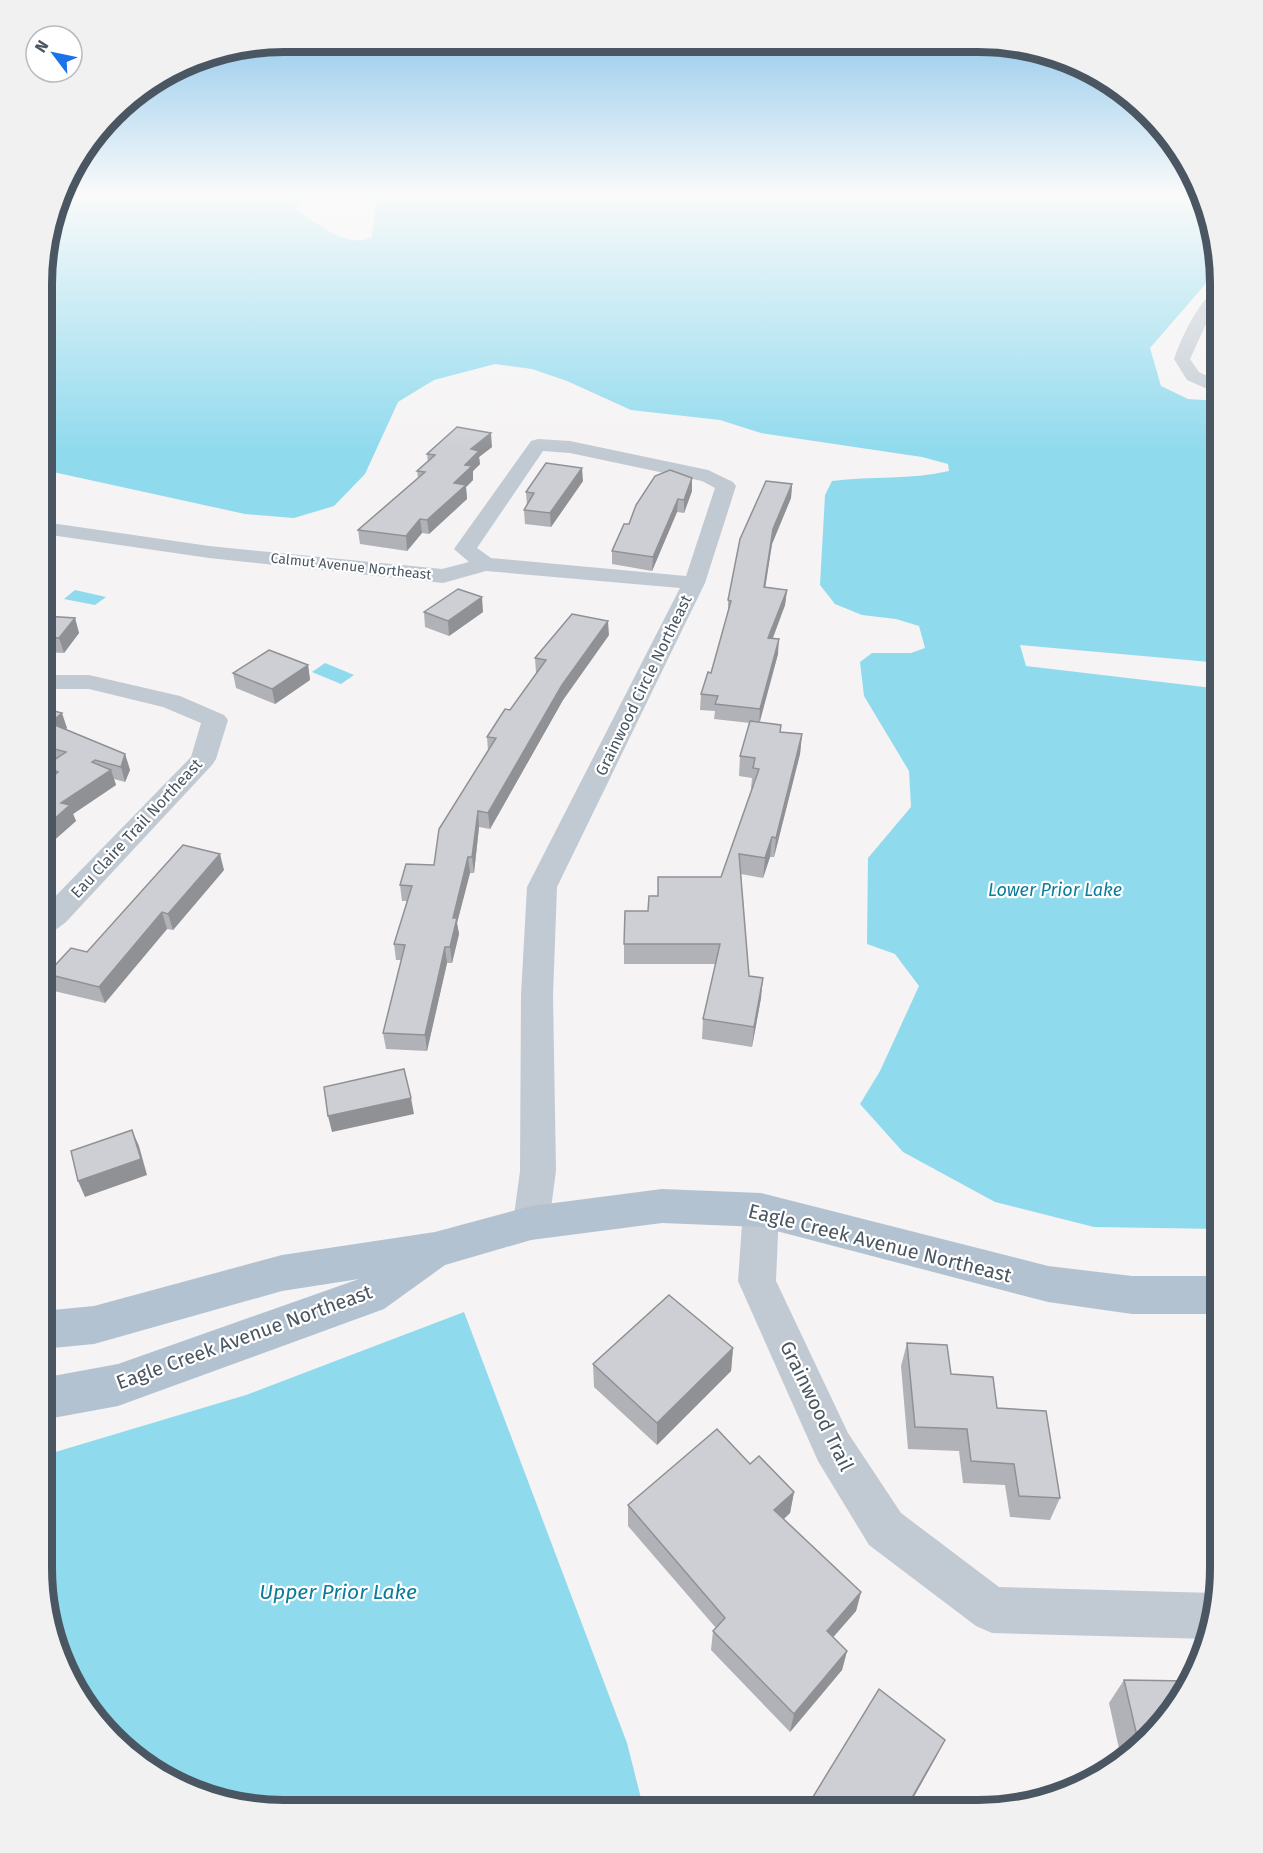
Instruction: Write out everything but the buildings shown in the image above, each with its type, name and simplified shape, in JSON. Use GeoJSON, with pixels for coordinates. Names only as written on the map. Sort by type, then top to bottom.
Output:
{"type":"FeatureCollection","features":[{"type":"Feature","properties":{"kind":"main road","name":"Eagle Creek Avenue Northeast"},"geometry":{"type":"LineString","coordinates":[[52,1329],[94,1325],[282,1273],[435,1250],[531,1223],[662,1206],[761,1210],[1048,1284],[1132,1295],[1210,1295]]}},
{"type":"Feature","properties":{"kind":"main road","name":"Eagle Creek Avenue Northeast"},"geometry":{"type":"LineString","coordinates":[[52,1397],[118,1385],[369,1296],[435,1250]]}},
{"type":"Feature","properties":{"kind":"street"},"geometry":{"type":"LineString","coordinates":[[1210,305],[1188,339],[1182,359],[1193,376],[1210,384]]}},
{"type":"Feature","properties":{"kind":"street","name":"Grainwood Circle Northeast"},"geometry":{"type":"LineString","coordinates":[[485,564],[465,549],[538,445],[570,447],[708,476],[726,486],[694,583],[542,886],[537,995],[538,1171],[531,1223]]}},
{"type":"Feature","properties":{"kind":"street","name":"Calmut Avenue Northeast"},"geometry":{"type":"LineString","coordinates":[[52,529],[209,552],[443,576],[485,564],[694,583]]}},
{"type":"Feature","properties":{"kind":"street","name":"Eau Claire Trail Northeast"},"geometry":{"type":"LineString","coordinates":[[52,682],[89,682],[171,700],[214,720],[203,759],[52,917]]}},
{"type":"Feature","properties":{"kind":"street","name":"Grainwood Trail"},"geometry":{"type":"LineString","coordinates":[[761,1210],[758,1281],[833,1447],[885,1529],[992,1610],[1206,1616]]}},
{"type":"Feature","properties":{"kind":"water","name":"Lower Prior Lake"},"geometry":{"type":"Polygon","coordinates":[[[52,279],[1210,279],[1150,348],[1161,386],[1188,399],[1210,400],[1210,662],[1020,645],[1026,666],[1210,688],[1210,1229],[1094,1227],[995,1202],[903,1152],[860,1104],[880,1071],[919,986],[895,954],[867,944],[868,858],[911,807],[909,771],[864,696],[860,662],[872,653],[911,653],[925,648],[919,626],[896,619],[862,615],[835,604],[820,585],[825,495],[832,481],[935,474],[949,471],[948,464],[922,457],[761,433],[720,420],[631,410],[567,381],[532,369],[495,364],[434,380],[398,402],[365,474],[334,506],[294,518],[245,514],[52,472],[52,279]]]}},
{"type":"Feature","properties":{"kind":"water"},"geometry":{"type":"Polygon","coordinates":[[[75,590],[106,597],[95,605],[64,599],[75,590]]]}},
{"type":"Feature","properties":{"kind":"water"},"geometry":{"type":"Polygon","coordinates":[[[325,663],[354,675],[341,684],[312,672],[325,663]]]}},
{"type":"Feature","properties":{"kind":"water","name":"Upper Prior Lake"},"geometry":{"type":"Polygon","coordinates":[[[464,1312],[627,1743],[641,1800],[254,1799],[224,1793],[182,1777],[143,1753],[120,1733],[100,1710],[84,1685],[70,1658],[60,1629],[54,1599],[52,1569],[52,1453],[246,1395],[464,1312]]]}}]}
